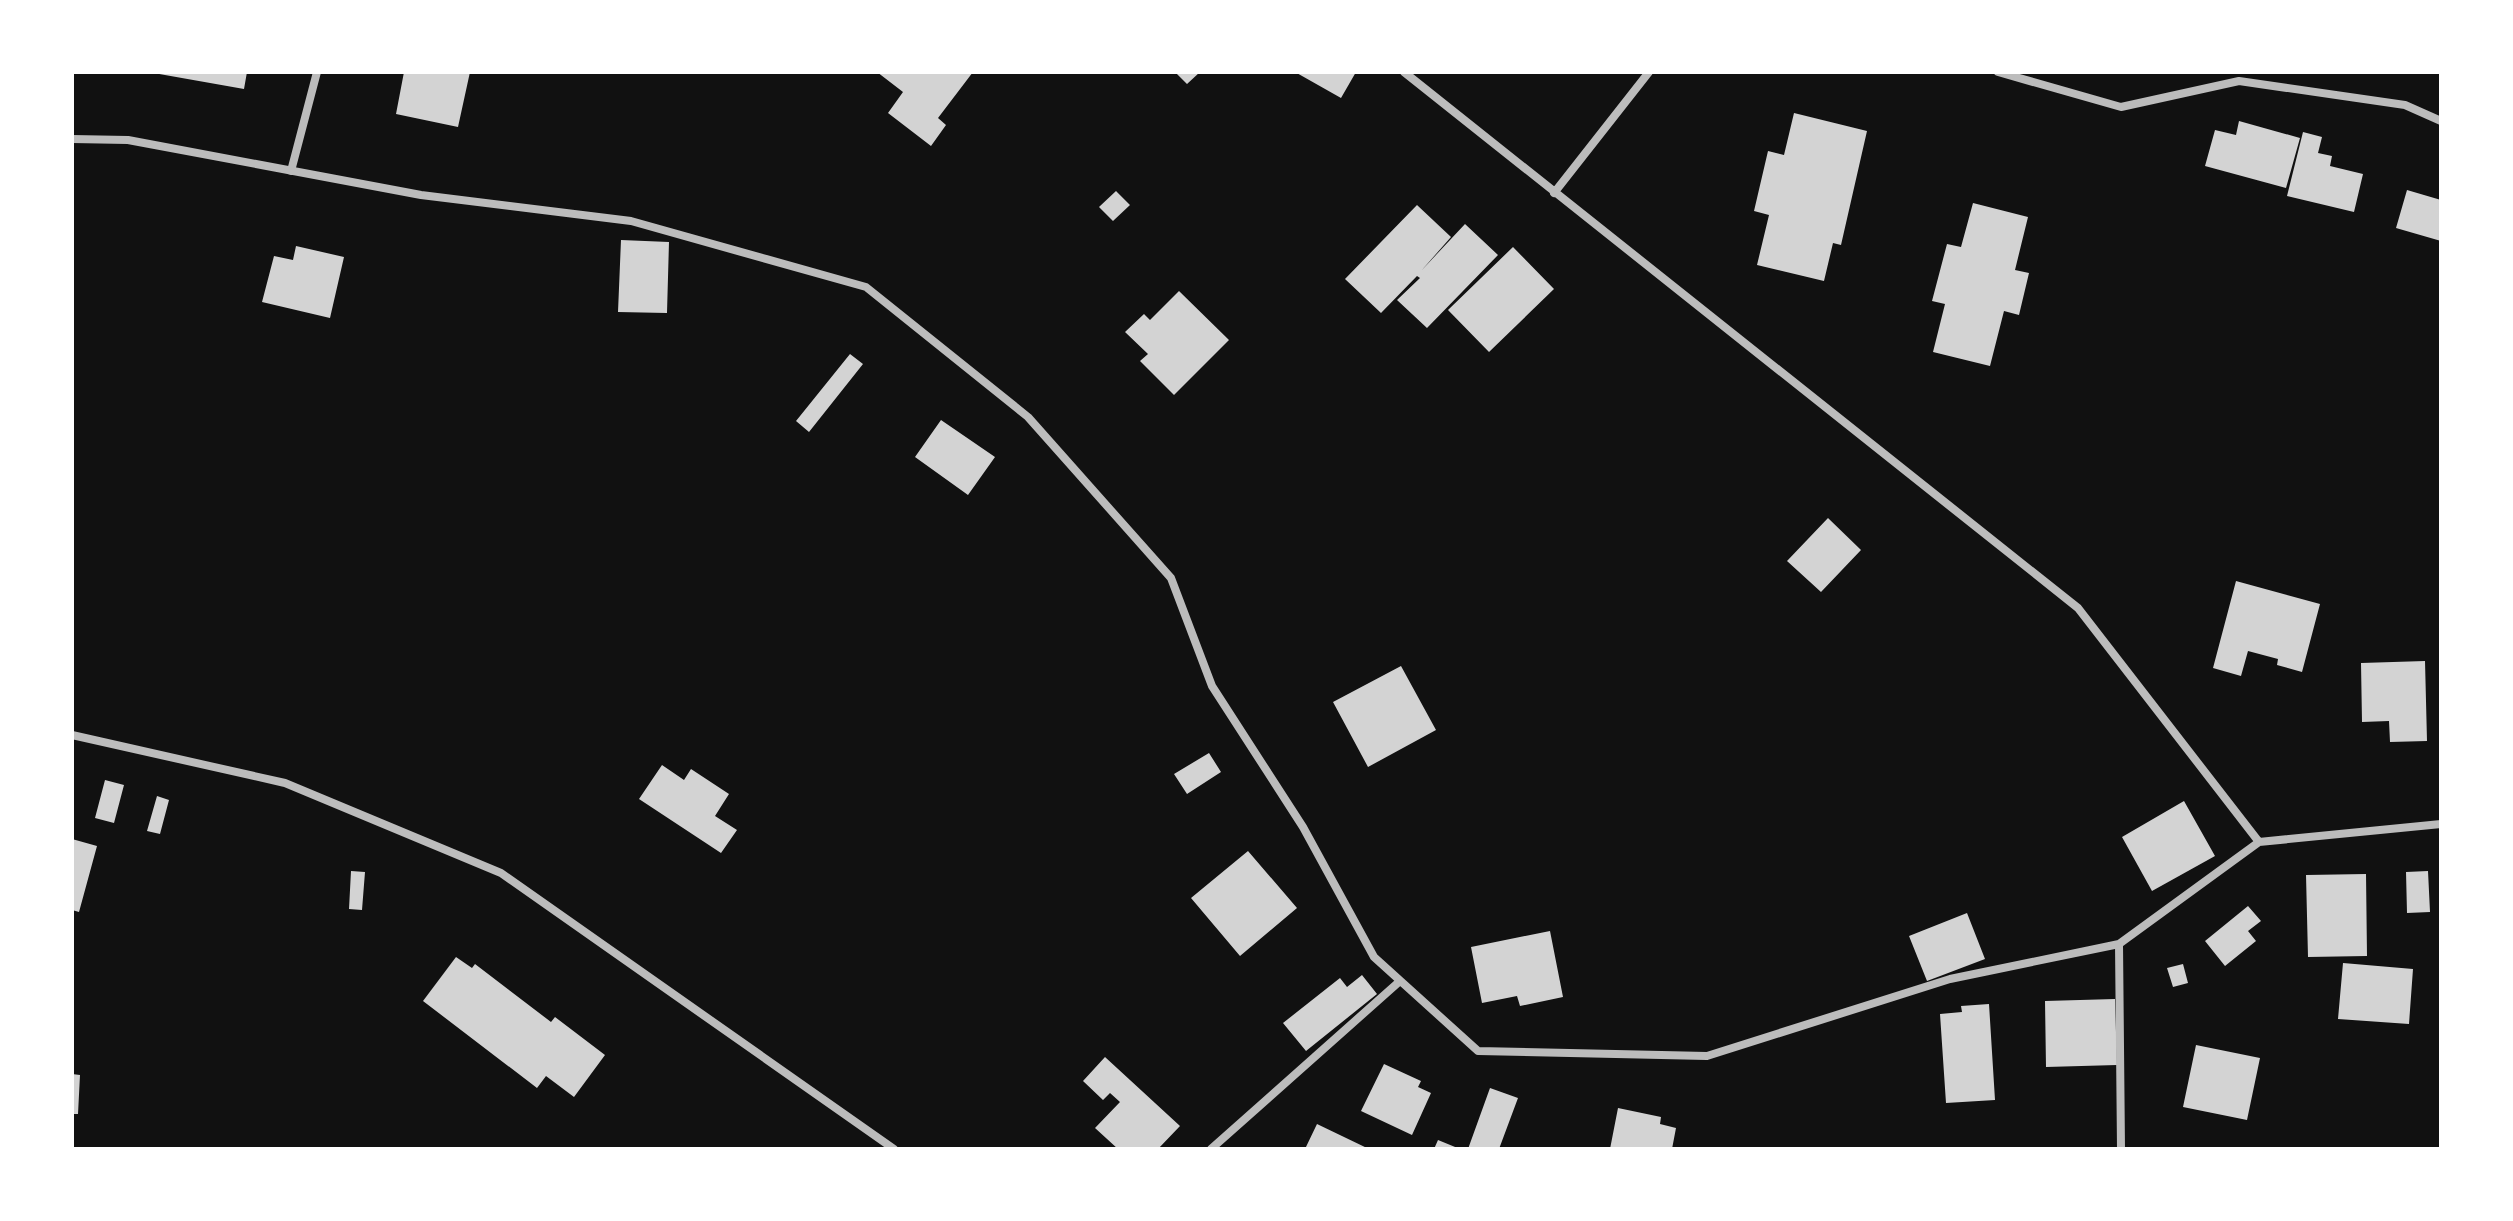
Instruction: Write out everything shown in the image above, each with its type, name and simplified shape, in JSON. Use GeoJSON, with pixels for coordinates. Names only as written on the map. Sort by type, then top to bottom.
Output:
{"type":"FeatureCollection","features":[{"type":"Feature","properties":{"kind":"street"},"geometry":{"type":"LineString","coordinates":[[291,171],[317,72]]}},
{"type":"Feature","properties":{"kind":"street"},"geometry":{"type":"LineString","coordinates":[[1404,72],[2078,608],[2259,842]]}},
{"type":"Feature","properties":{"kind":"street"},"geometry":{"type":"LineString","coordinates":[[1554,193],[1649,72]]}},
{"type":"Feature","properties":{"kind":"street"},"geometry":{"type":"LineString","coordinates":[[1998,72],[2121,107],[2241,77],[2405,105],[2441,121]]}},
{"type":"Feature","properties":{"kind":"street"},"geometry":{"type":"LineString","coordinates":[[72,139],[128,140],[421,195],[631,221],[866,287],[1028,417],[1171,578],[1212,686],[1303,827],[1374,957],[1478,1051],[1707,1056],[1950,979],[2119,944],[2259,842],[2441,824]]}},
{"type":"Feature","properties":{"kind":"street"},"geometry":{"type":"LineString","coordinates":[[72,735],[285,783],[501,873],[894,1149]]}},
{"type":"Feature","properties":{"kind":"street"},"geometry":{"type":"LineString","coordinates":[[2119,944],[2121,1149]]}},
{"type":"Feature","properties":{"kind":"street"},"geometry":{"type":"LineString","coordinates":[[1211,1149],[1400,981]]}},
{"type":"Feature","properties":{"kind":"building"},"geometry":{"type":"Polygon","coordinates":[[[148,72],[247,72],[244,89],[148,72]]]}},
{"type":"Feature","properties":{"kind":"building"},"geometry":{"type":"Polygon","coordinates":[[[404,72],[470,72],[458,127],[396,114],[404,72]]]}},
{"type":"Feature","properties":{"kind":"building"},"geometry":{"type":"Polygon","coordinates":[[[877,72],[973,72],[938,118],[946,125],[931,146],[888,113],[903,92],[877,72]]]}},
{"type":"Feature","properties":{"kind":"building"},"geometry":{"type":"Polygon","coordinates":[[[1175,72],[1200,72],[1187,84],[1175,72]]]}},
{"type":"Feature","properties":{"kind":"building"},"geometry":{"type":"Polygon","coordinates":[[[1295,72],[1356,72],[1341,98],[1295,72]]]}},
{"type":"Feature","properties":{"kind":"building"},"geometry":{"type":"Polygon","coordinates":[[[1794,113],[1867,131],[1841,245],[1833,243],[1824,281],[1757,265],[1769,215],[1754,211],[1768,151],[1784,155],[1794,113]]]}},
{"type":"Feature","properties":{"kind":"building"},"geometry":{"type":"Polygon","coordinates":[[[2239,121],[2300,138],[2286,188],[2205,166],[2215,130],[2236,135],[2239,121]]]}},
{"type":"Feature","properties":{"kind":"building"},"geometry":{"type":"Polygon","coordinates":[[[2303,132],[2322,137],[2318,153],[2332,156],[2330,166],[2363,174],[2354,212],[2287,196],[2303,132]]]}},
{"type":"Feature","properties":{"kind":"building"},"geometry":{"type":"Polygon","coordinates":[[[2407,190],[2441,200],[2441,241],[2396,228],[2407,190]]]}},
{"type":"Feature","properties":{"kind":"building"},"geometry":{"type":"Polygon","coordinates":[[[1116,191],[1130,205],[1113,221],[1099,207],[1116,191]]]}},
{"type":"Feature","properties":{"kind":"building"},"geometry":{"type":"Polygon","coordinates":[[[1973,203],[2028,217],[2015,270],[2029,273],[2019,315],[2004,311],[1990,366],[1933,352],[1945,304],[1932,301],[1947,244],[1961,247],[1973,203]]]}},
{"type":"Feature","properties":{"kind":"building"},"geometry":{"type":"Polygon","coordinates":[[[1417,205],[1451,237],[1421,271],[1465,224],[1498,255],[1427,328],[1397,300],[1420,278],[1417,276],[1381,313],[1345,279],[1417,205]]]}},
{"type":"Feature","properties":{"kind":"building"},"geometry":{"type":"Polygon","coordinates":[[[621,240],[669,242],[667,313],[618,312],[621,240]]]}},
{"type":"Feature","properties":{"kind":"building"},"geometry":{"type":"Polygon","coordinates":[[[296,246],[344,257],[330,318],[262,302],[274,256],[293,260],[296,246]]]}},
{"type":"Feature","properties":{"kind":"building"},"geometry":{"type":"Polygon","coordinates":[[[1513,247],[1554,289],[1489,352],[1448,310],[1513,247]]]}},
{"type":"Feature","properties":{"kind":"building"},"geometry":{"type":"Polygon","coordinates":[[[1179,291],[1229,340],[1174,395],[1140,361],[1148,354],[1125,332],[1144,314],[1150,320],[1179,291]]]}},
{"type":"Feature","properties":{"kind":"building"},"geometry":{"type":"Polygon","coordinates":[[[850,354],[863,364],[809,432],[796,421],[850,354]]]}},
{"type":"Feature","properties":{"kind":"building"},"geometry":{"type":"Polygon","coordinates":[[[941,420],[995,457],[968,495],[915,457],[941,420]]]}},
{"type":"Feature","properties":{"kind":"building"},"geometry":{"type":"Polygon","coordinates":[[[1828,518],[1861,550],[1821,592],[1787,561],[1828,518]]]}},
{"type":"Feature","properties":{"kind":"building"},"geometry":{"type":"Polygon","coordinates":[[[2236,581],[2320,604],[2302,672],[2277,665],[2278,659],[2248,651],[2241,676],[2213,668],[2236,581]]]}},
{"type":"Feature","properties":{"kind":"building"},"geometry":{"type":"Polygon","coordinates":[[[2425,661],[2427,741],[2390,742],[2389,721],[2362,722],[2361,663],[2425,661]]]}},
{"type":"Feature","properties":{"kind":"building"},"geometry":{"type":"Polygon","coordinates":[[[1401,666],[1436,730],[1368,767],[1333,702],[1401,666]]]}},
{"type":"Feature","properties":{"kind":"building"},"geometry":{"type":"Polygon","coordinates":[[[1209,753],[1221,772],[1187,794],[1174,774],[1209,753]]]}},
{"type":"Feature","properties":{"kind":"building"},"geometry":{"type":"Polygon","coordinates":[[[662,765],[684,780],[691,769],[729,794],[715,816],[737,830],[721,853],[639,799],[662,765]]]}},
{"type":"Feature","properties":{"kind":"building"},"geometry":{"type":"Polygon","coordinates":[[[105,780],[124,785],[114,823],[95,818],[105,780]]]}},
{"type":"Feature","properties":{"kind":"building"},"geometry":{"type":"Polygon","coordinates":[[[157,796],[169,800],[160,834],[147,831],[157,796]]]}},
{"type":"Feature","properties":{"kind":"building"},"geometry":{"type":"Polygon","coordinates":[[[2184,801],[2215,856],[2152,891],[2122,837],[2184,801]]]}},
{"type":"Feature","properties":{"kind":"building"},"geometry":{"type":"Polygon","coordinates":[[[72,839],[97,846],[79,912],[72,910],[72,839]]]}},
{"type":"Feature","properties":{"kind":"building"},"geometry":{"type":"Polygon","coordinates":[[[1248,851],[1297,908],[1240,956],[1191,898],[1248,851]]]}},
{"type":"Feature","properties":{"kind":"building"},"geometry":{"type":"Polygon","coordinates":[[[351,871],[365,872],[362,910],[349,909],[351,871]]]}},
{"type":"Feature","properties":{"kind":"building"},"geometry":{"type":"Polygon","coordinates":[[[2428,871],[2430,912],[2407,913],[2406,872],[2428,871]]]}},
{"type":"Feature","properties":{"kind":"building"},"geometry":{"type":"Polygon","coordinates":[[[2366,874],[2367,956],[2308,957],[2306,875],[2366,874]]]}},
{"type":"Feature","properties":{"kind":"building"},"geometry":{"type":"Polygon","coordinates":[[[2248,906],[2261,921],[2248,931],[2256,941],[2225,966],[2205,941],[2248,906]]]}},
{"type":"Feature","properties":{"kind":"building"},"geometry":{"type":"Polygon","coordinates":[[[1967,913],[1985,959],[1927,981],[1909,936],[1967,913]]]}},
{"type":"Feature","properties":{"kind":"building"},"geometry":{"type":"Polygon","coordinates":[[[1550,931],[1563,997],[1520,1006],[1517,996],[1482,1003],[1471,947],[1550,931]]]}},
{"type":"Feature","properties":{"kind":"building"},"geometry":{"type":"Polygon","coordinates":[[[456,957],[472,968],[475,964],[551,1022],[555,1017],[605,1055],[574,1097],[546,1076],[537,1088],[423,1001],[456,957]]]}},
{"type":"Feature","properties":{"kind":"building"},"geometry":{"type":"Polygon","coordinates":[[[2343,963],[2413,969],[2409,1024],[2338,1019],[2343,963]]]}},
{"type":"Feature","properties":{"kind":"building"},"geometry":{"type":"Polygon","coordinates":[[[2183,964],[2188,983],[2173,987],[2167,968],[2183,964]]]}},
{"type":"Feature","properties":{"kind":"building"},"geometry":{"type":"Polygon","coordinates":[[[1362,975],[1377,994],[1306,1051],[1283,1023],[1340,978],[1347,987],[1362,975]]]}},
{"type":"Feature","properties":{"kind":"building"},"geometry":{"type":"Polygon","coordinates":[[[2115,999],[2117,1065],[2046,1067],[2045,1001],[2115,999]]]}},
{"type":"Feature","properties":{"kind":"building"},"geometry":{"type":"Polygon","coordinates":[[[1989,1004],[1995,1100],[1946,1103],[1940,1014],[1962,1012],[1961,1006],[1989,1004]]]}},
{"type":"Feature","properties":{"kind":"building"},"geometry":{"type":"Polygon","coordinates":[[[2196,1045],[2260,1058],[2247,1120],[2183,1107],[2196,1045]]]}},
{"type":"Feature","properties":{"kind":"building"},"geometry":{"type":"Polygon","coordinates":[[[1105,1057],[1180,1126],[1158,1149],[1118,1149],[1095,1128],[1120,1102],[1110,1093],[1103,1100],[1083,1081],[1105,1057]]]}},
{"type":"Feature","properties":{"kind":"building"},"geometry":{"type":"Polygon","coordinates":[[[1384,1064],[1421,1081],[1418,1087],[1431,1093],[1412,1135],[1361,1111],[1384,1064]]]}},
{"type":"Feature","properties":{"kind":"building"},"geometry":{"type":"Polygon","coordinates":[[[72,1074],[80,1075],[78,1114],[72,1114],[72,1074]]]}},
{"type":"Feature","properties":{"kind":"building"},"geometry":{"type":"Polygon","coordinates":[[[1490,1088],[1518,1098],[1499,1149],[1468,1149],[1490,1088]]]}},
{"type":"Feature","properties":{"kind":"building"},"geometry":{"type":"Polygon","coordinates":[[[1618,1108],[1661,1117],[1660,1124],[1676,1128],[1672,1149],[1610,1149],[1618,1108]]]}},
{"type":"Feature","properties":{"kind":"building"},"geometry":{"type":"Polygon","coordinates":[[[1317,1124],[1369,1149],[1305,1149],[1317,1124]]]}},
{"type":"Feature","properties":{"kind":"building"},"geometry":{"type":"Polygon","coordinates":[[[1438,1140],[1460,1149],[1434,1149],[1438,1140]]]}}]}
